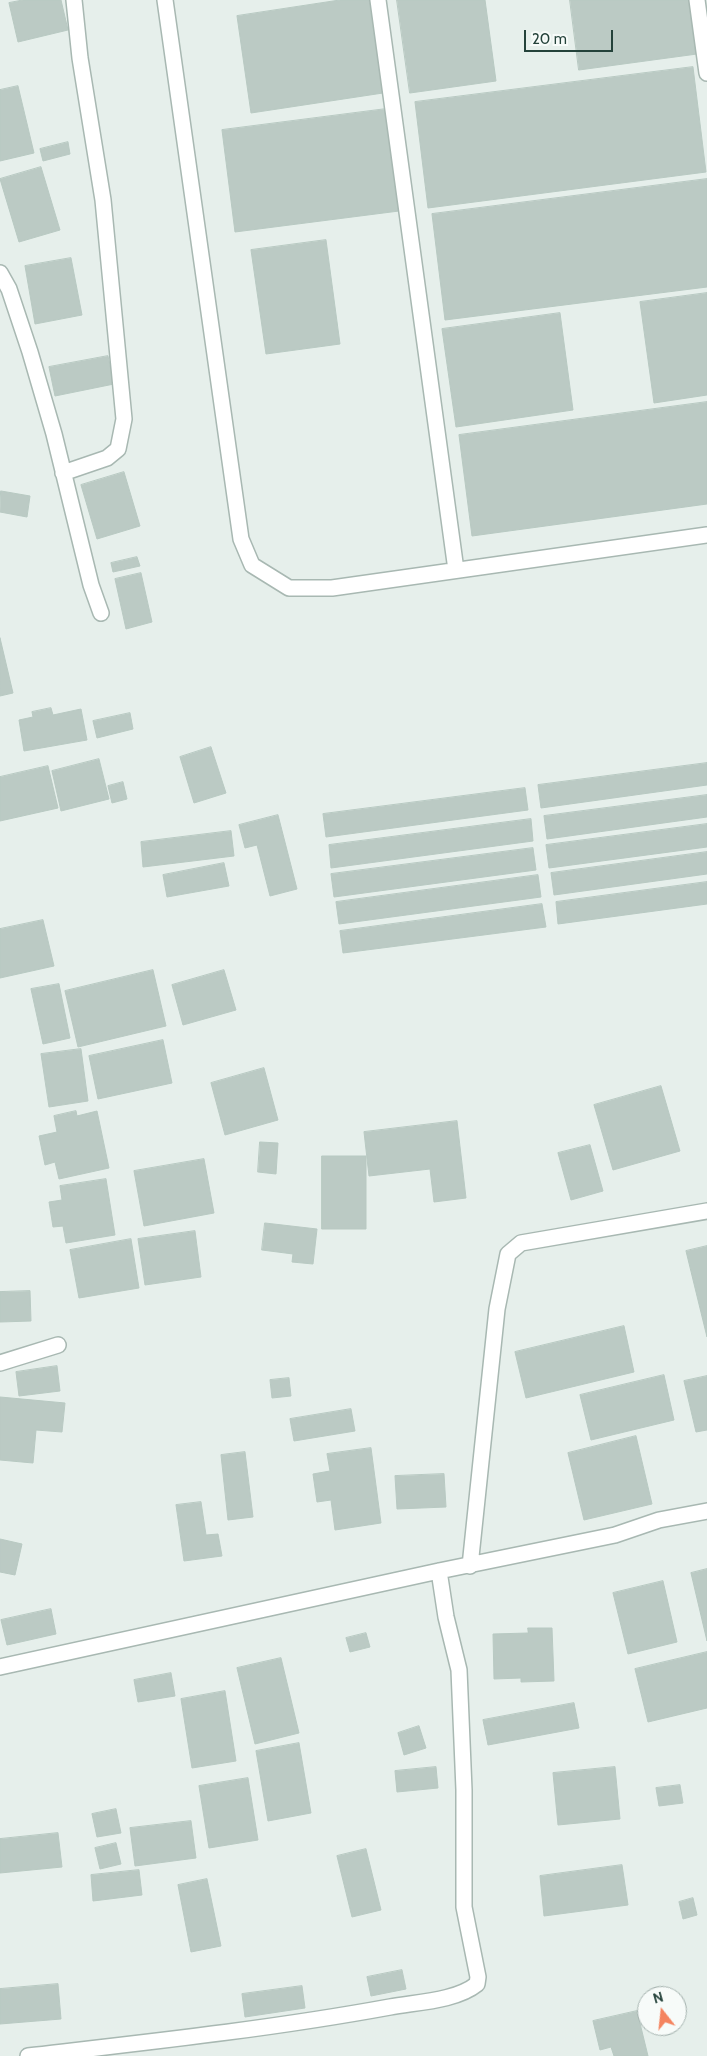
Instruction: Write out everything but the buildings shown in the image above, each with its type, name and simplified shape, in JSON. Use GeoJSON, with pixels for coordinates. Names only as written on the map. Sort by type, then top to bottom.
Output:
{"type":"FeatureCollection","features":[{"type":"Feature","properties":{"kind":"street"},"geometry":{"type":"LineString","coordinates":[[64,473],[107,458],[118,449],[124,419],[103,200],[80,58],[74,0]]}},
{"type":"Feature","properties":{"kind":"street"},"geometry":{"type":"LineString","coordinates":[[165,0],[241,539],[252,565],[289,588],[332,588],[707,536]]}},
{"type":"Feature","properties":{"kind":"street"},"geometry":{"type":"LineString","coordinates":[[378,0],[456,570]]}},
{"type":"Feature","properties":{"kind":"street"},"geometry":{"type":"LineString","coordinates":[[697,0],[707,73]]}},
{"type":"Feature","properties":{"kind":"street"},"geometry":{"type":"LineString","coordinates":[[0,274],[9,289],[30,352],[64,473],[91,585],[101,613]]}},
{"type":"Feature","properties":{"kind":"street"},"geometry":{"type":"LineString","coordinates":[[470,1566],[497,1309],[508,1254],[521,1243],[707,1211]]}},
{"type":"Feature","properties":{"kind":"street"},"geometry":{"type":"LineString","coordinates":[[0,1363],[58,1345]]}},
{"type":"Feature","properties":{"kind":"street"},"geometry":{"type":"LineString","coordinates":[[0,1667],[439,1571],[615,1535],[659,1520],[707,1510]]}},
{"type":"Feature","properties":{"kind":"street"},"geometry":{"type":"LineString","coordinates":[[28,2056],[322,2019],[443,1997],[470,1989],[477,1984],[478,1977],[464,1907],[464,1790],[458,1670],[446,1617],[439,1571]]}}]}
